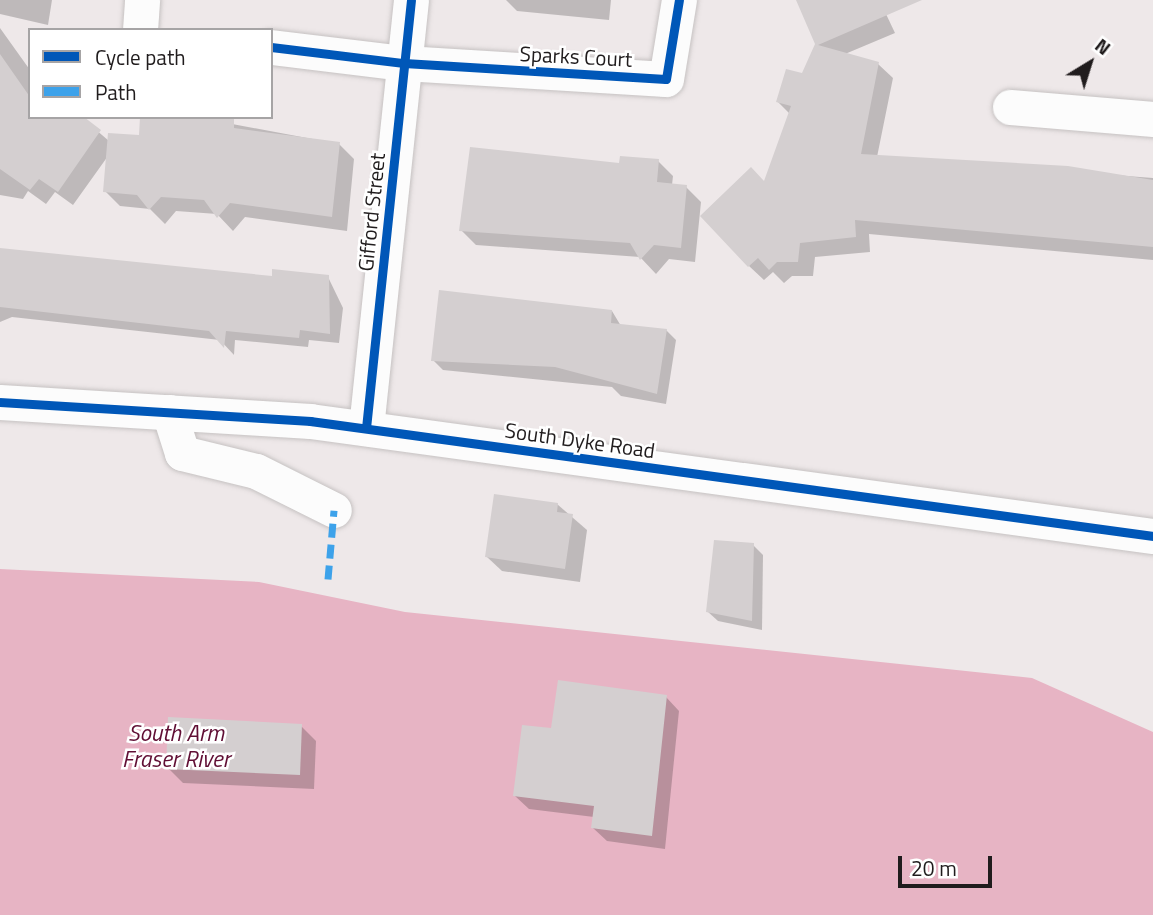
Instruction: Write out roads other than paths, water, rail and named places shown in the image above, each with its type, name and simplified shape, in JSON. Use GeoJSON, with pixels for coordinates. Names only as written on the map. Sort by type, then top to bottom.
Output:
{"type":"FeatureCollection","features":[{"type":"Feature","properties":{"kind":"street"},"geometry":{"type":"LineString","coordinates":[[140,28],[142,0]]}},
{"type":"Feature","properties":{"kind":"street","name":"Gifford Street"},"geometry":{"type":"LineString","coordinates":[[366,428],[411,0]]}},
{"type":"Feature","properties":{"kind":"street","name":"Sparks Court"},"geometry":{"type":"LineString","coordinates":[[404,63],[666,79],[679,0]]}},
{"type":"Feature","properties":{"kind":"street"},"geometry":{"type":"LineString","coordinates":[[273,47],[404,63]]}},
{"type":"Feature","properties":{"kind":"street"},"geometry":{"type":"LineString","coordinates":[[1010,107],[1153,120]]}},
{"type":"Feature","properties":{"kind":"street","name":"South Dyke Road"},"geometry":{"type":"LineString","coordinates":[[0,402],[366,428],[1153,536]]}},
{"type":"Feature","properties":{"kind":"street"},"geometry":{"type":"LineString","coordinates":[[169,412],[182,453],[256,471],[334,510]]}},
{"type":"Feature","properties":{"kind":"water","name":"South Arm Fraser River"},"geometry":{"type":"Polygon","coordinates":[[[0,569],[259,582],[405,612],[1032,678],[1153,732],[1153,915],[0,915],[0,569]]]}}]}
